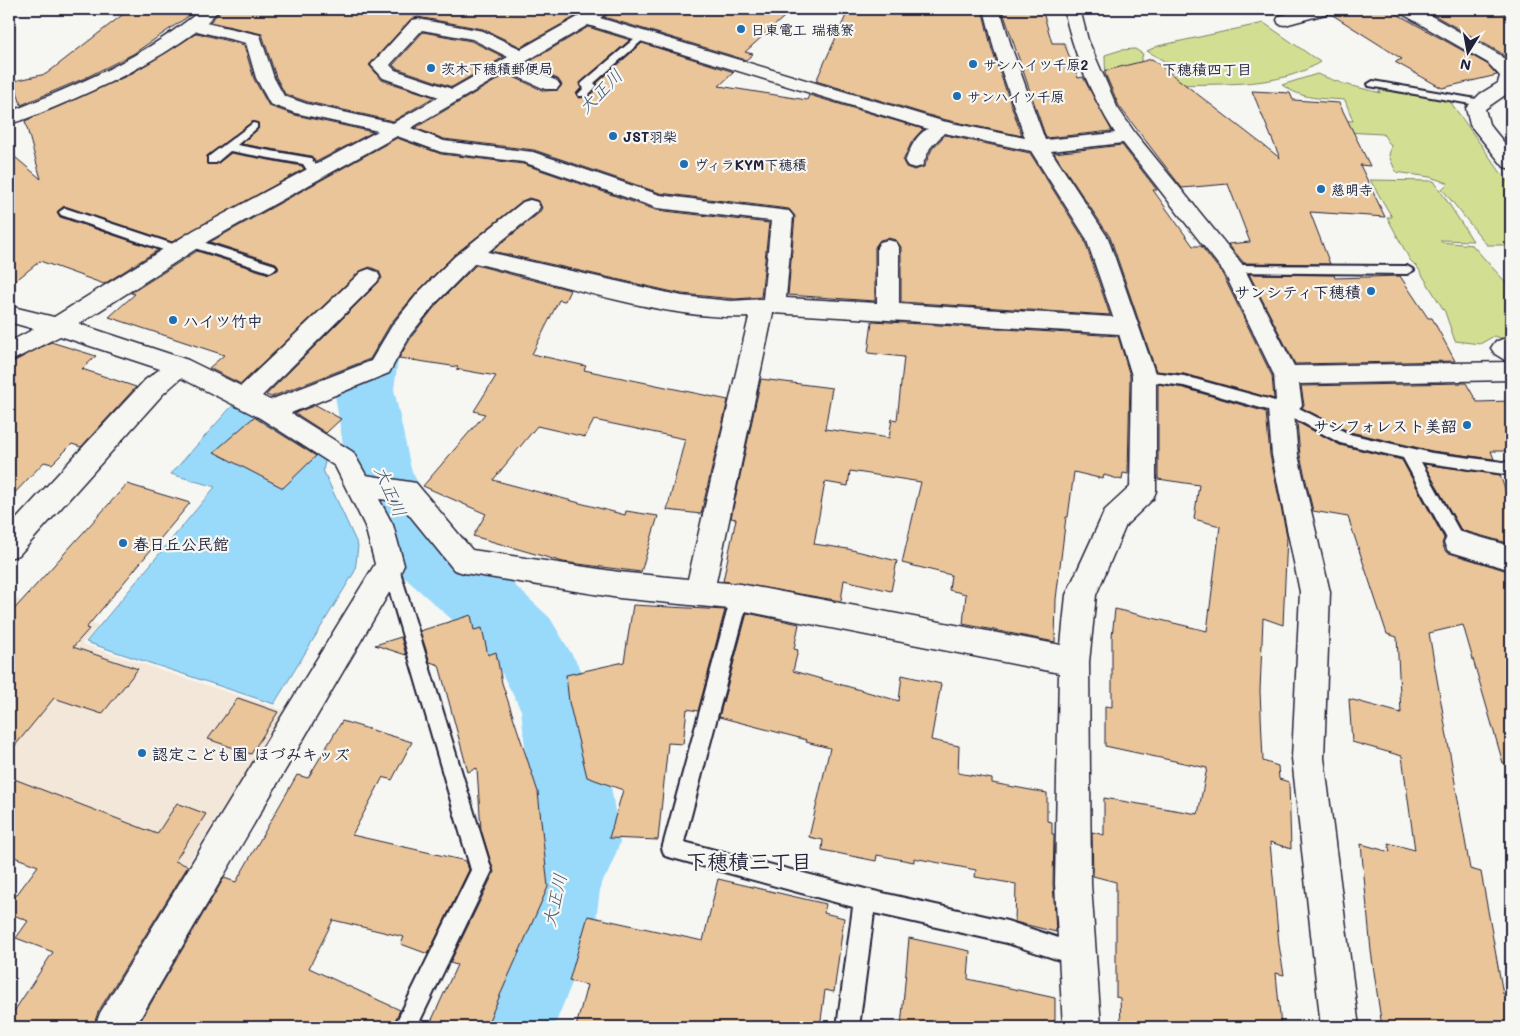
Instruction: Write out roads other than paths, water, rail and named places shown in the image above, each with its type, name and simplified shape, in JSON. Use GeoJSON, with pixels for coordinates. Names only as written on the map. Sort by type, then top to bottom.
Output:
{"type":"FeatureCollection","features":[{"type":"Feature","properties":{"kind":"street"},"geometry":{"type":"LineString","coordinates":[[9,118],[98,83],[195,25],[212,9]]}},
{"type":"Feature","properties":{"kind":"street"},"geometry":{"type":"LineString","coordinates":[[9,354],[55,328],[184,246],[455,96],[604,9]]}},
{"type":"Feature","properties":{"kind":"street"},"geometry":{"type":"LineString","coordinates":[[992,9],[1003,49],[1038,147],[1097,238],[1144,376],[1143,491],[1115,518],[1081,595],[1074,662],[1073,884],[1082,1027]]}},
{"type":"Feature","properties":{"kind":"street"},"geometry":{"type":"LineString","coordinates":[[1072,9],[1079,40],[1108,107],[1128,137],[1234,269],[1286,375],[1289,404],[1281,409],[1286,455],[1315,592],[1308,758],[1340,1027]]}},
{"type":"Feature","properties":{"kind":"street"},"geometry":{"type":"LineString","coordinates":[[1285,20],[1323,9]]}},
{"type":"Feature","properties":{"kind":"street"},"geometry":{"type":"LineString","coordinates":[[1407,9],[1494,59],[1510,75],[1507,86],[1475,108],[1480,124],[1511,164]]}},
{"type":"Feature","properties":{"kind":"street"},"geometry":{"type":"LineString","coordinates":[[586,19],[939,126],[1038,147],[1128,137]]}},
{"type":"Feature","properties":{"kind":"street"},"geometry":{"type":"LineString","coordinates":[[455,96],[389,74],[380,65],[418,24],[477,35],[551,85]]}},
{"type":"Feature","properties":{"kind":"street"},"geometry":{"type":"LineString","coordinates":[[195,25],[224,34],[254,39],[265,78],[277,100],[302,109],[396,129],[441,146],[526,156],[657,201],[782,216],[769,306],[699,593]]}},
{"type":"Feature","properties":{"kind":"street"},"geometry":{"type":"LineString","coordinates":[[915,162],[920,148],[930,135],[933,136],[939,126]]}},
{"type":"Feature","properties":{"kind":"street"},"geometry":{"type":"LineString","coordinates":[[256,404],[345,381],[380,366],[401,330],[427,298],[470,254],[530,207]]}},
{"type":"Feature","properties":{"kind":"street"},"geometry":{"type":"LineString","coordinates":[[888,248],[888,311]]}},
{"type":"Feature","properties":{"kind":"street"},"geometry":{"type":"LineString","coordinates":[[470,254],[654,299],[715,308],[769,306],[888,311],[1128,326]]}},
{"type":"Feature","properties":{"kind":"street"},"geometry":{"type":"LineString","coordinates":[[256,404],[369,277]]}},
{"type":"Feature","properties":{"kind":"street"},"geometry":{"type":"LineString","coordinates":[[9,314],[55,328],[86,334],[179,366],[256,404],[344,459],[365,486],[379,525],[390,565],[114,1027]]}},
{"type":"Feature","properties":{"kind":"street"},"geometry":{"type":"LineString","coordinates":[[9,546],[154,387],[179,366]]}},
{"type":"Feature","properties":{"kind":"street"},"geometry":{"type":"LineString","coordinates":[[1286,375],[1511,371]]}},
{"type":"Feature","properties":{"kind":"street"},"geometry":{"type":"LineString","coordinates":[[365,486],[406,491],[464,560],[619,585],[740,597],[1074,662]]}},
{"type":"Feature","properties":{"kind":"street"},"geometry":{"type":"LineString","coordinates":[[1458,543],[1511,558]]}},
{"type":"Feature","properties":{"kind":"lane"},"geometry":{"type":"LineString","coordinates":[[583,94],[592,86],[586,84],[641,36]]}},
{"type":"Feature","properties":{"kind":"lane"},"geometry":{"type":"LineString","coordinates":[[1373,84],[1482,103]]}},
{"type":"Feature","properties":{"kind":"lane"},"geometry":{"type":"LineString","coordinates":[[212,160],[253,126]]}},
{"type":"Feature","properties":{"kind":"lane"},"geometry":{"type":"LineString","coordinates":[[228,147],[307,161],[315,173]]}},
{"type":"Feature","properties":{"kind":"lane"},"geometry":{"type":"LineString","coordinates":[[64,212],[270,268]]}},
{"type":"Feature","properties":{"kind":"lane"},"geometry":{"type":"LineString","coordinates":[[1234,269],[1408,270]]}},
{"type":"Feature","properties":{"kind":"lane"},"geometry":{"type":"LineString","coordinates":[[1144,376],[1184,381],[1297,413],[1345,439],[1432,460],[1511,469]]}},
{"type":"Feature","properties":{"kind":"lane"},"geometry":{"type":"LineString","coordinates":[[1408,453],[1458,543]]}},
{"type":"Feature","properties":{"kind":"lane"},"geometry":{"type":"LineString","coordinates":[[390,565],[482,871],[405,1027]]}},
{"type":"Feature","properties":{"kind":"lane"},"geometry":{"type":"LineString","coordinates":[[740,597],[672,849],[865,900],[1008,932],[1078,955]]}},
{"type":"Feature","properties":{"kind":"lane"},"geometry":{"type":"LineString","coordinates":[[848,1027],[865,900]]}},
{"type":"Feature","properties":{"kind":"water"},"geometry":{"type":"Polygon","coordinates":[[[232,406],[249,412],[326,458],[323,470],[358,546],[355,571],[274,704],[86,642],[215,487],[171,474],[232,406]]]}},
{"type":"Feature","properties":{"kind":"waterway","name":"大正川"},"geometry":{"type":"LineString","coordinates":[[507,1027],[550,927],[560,868],[578,843],[559,704],[524,642],[482,601],[413,543],[379,469],[364,389],[369,357],[399,315],[436,270],[516,202],[569,141],[577,110],[689,9]]}},
{"type":"Feature","properties":{"kind":"place","name":"日東電工 瑞穂寮"},"geometry":{"type":"Point","coordinates":[741,29]}},
{"type":"Feature","properties":{"kind":"place","name":"サンハイツ千原2"},"geometry":{"type":"Point","coordinates":[973,64]}},
{"type":"Feature","properties":{"kind":"place","name":"茨木下穂積郵便局"},"geometry":{"type":"Point","coordinates":[431,68]}},
{"type":"Feature","properties":{"kind":"place","name":"サンハイツ千原"},"geometry":{"type":"Point","coordinates":[957,96]}},
{"type":"Feature","properties":{"kind":"place","name":"JST羽柴"},"geometry":{"type":"Point","coordinates":[613,136]}},
{"type":"Feature","properties":{"kind":"place","name":"ヴィラKYM下穂積"},"geometry":{"type":"Point","coordinates":[684,164]}},
{"type":"Feature","properties":{"kind":"place","name":"慈明寺"},"geometry":{"type":"Point","coordinates":[1321,189]}},
{"type":"Feature","properties":{"kind":"place","name":"サンシティ下穂積"},"geometry":{"type":"Point","coordinates":[1371,291]}},
{"type":"Feature","properties":{"kind":"place","name":"ハイツ竹中"},"geometry":{"type":"Point","coordinates":[173,320]}},
{"type":"Feature","properties":{"kind":"place","name":"サンフォレスト美韶"},"geometry":{"type":"Point","coordinates":[1467,425]}},
{"type":"Feature","properties":{"kind":"place","name":"春日丘公民館"},"geometry":{"type":"Point","coordinates":[123,543]}},
{"type":"Feature","properties":{"kind":"place","name":"認定こども園 ほづみキッズ"},"geometry":{"type":"Point","coordinates":[142,753]}},
{"type":"Feature","properties":{"kind":"district","name":"下穂積四丁目"},"geometry":{"type":"Point","coordinates":[1207,69]}},
{"type":"Feature","properties":{"kind":"district","name":"下穂積三丁目"},"geometry":{"type":"Point","coordinates":[749,860]}}]}
